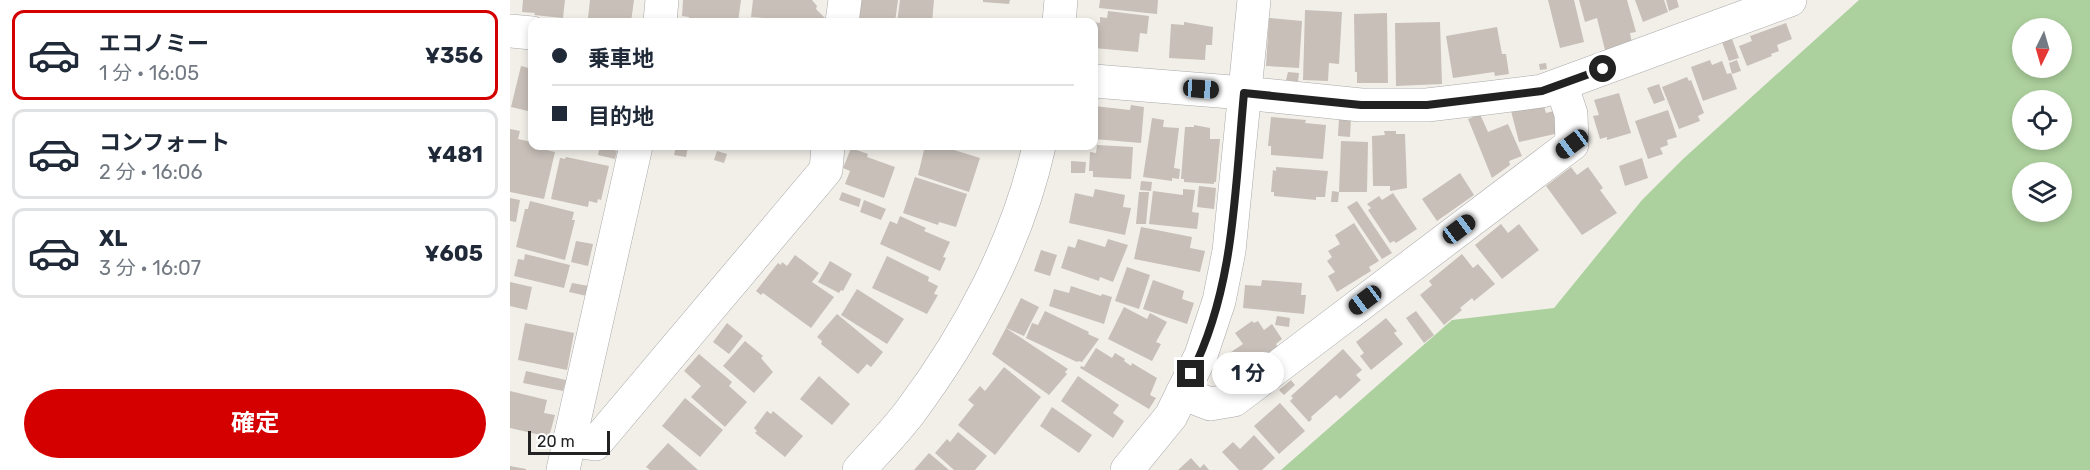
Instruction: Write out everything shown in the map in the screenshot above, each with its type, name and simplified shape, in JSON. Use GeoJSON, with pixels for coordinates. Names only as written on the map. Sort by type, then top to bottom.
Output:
{"type":"FeatureCollection","features":[{"type":"Feature","properties":{"kind":"street"},"geometry":{"type":"LineString","coordinates":[[660,18],[662,0]]}},
{"type":"Feature","properties":{"kind":"street"},"geometry":{"type":"LineString","coordinates":[[843,18],[845,0]]}},
{"type":"Feature","properties":{"kind":"street"},"geometry":{"type":"LineString","coordinates":[[1059,18],[1061,0]]}},
{"type":"Feature","properties":{"kind":"street"},"geometry":{"type":"LineString","coordinates":[[1127,470],[1171,416],[1201,355],[1219,301],[1229,251],[1254,0]]}},
{"type":"Feature","properties":{"kind":"street"},"geometry":{"type":"LineString","coordinates":[[1098,81],[1361,105],[1427,105],[1542,91],[1790,0]]}},
{"type":"Feature","properties":{"kind":"street"},"geometry":{"type":"LineString","coordinates":[[510,31],[528,33]]}},
{"type":"Feature","properties":{"kind":"street"},"geometry":{"type":"LineString","coordinates":[[1182,393],[1210,404],[1233,400],[1572,144],[1570,114],[1561,84]]}},
{"type":"Feature","properties":{"kind":"street"},"geometry":{"type":"LineString","coordinates":[[566,455],[635,150]]}},
{"type":"Feature","properties":{"kind":"street"},"geometry":{"type":"LineString","coordinates":[[566,455],[595,444],[826,170],[828,150]]}},
{"type":"Feature","properties":{"kind":"street"},"geometry":{"type":"LineString","coordinates":[[859,470],[910,412],[962,334],[1002,257],[1032,176],[1038,150]]}},
{"type":"Feature","properties":{"kind":"green space"},"geometry":{"type":"Polygon","coordinates":[[[1859,0],[2090,0],[2090,470],[1281,470],[1452,320],[1554,308],[1642,200],[1683,159],[1859,0]]]}},
{"type":"Feature","properties":{"kind":"building"},"geometry":{"type":"Polygon","coordinates":[[[523,0],[565,0],[563,18],[522,12],[523,0]]]}},
{"type":"Feature","properties":{"kind":"building"},"geometry":{"type":"Polygon","coordinates":[[[590,0],[634,0],[632,18],[588,18],[590,0]]]}},
{"type":"Feature","properties":{"kind":"building"},"geometry":{"type":"Polygon","coordinates":[[[683,0],[741,0],[739,18],[682,16],[683,0]]]}},
{"type":"Feature","properties":{"kind":"building"},"geometry":{"type":"Polygon","coordinates":[[[753,0],[812,0],[817,6],[816,9],[825,18],[765,18],[751,17],[753,0]]]}},
{"type":"Feature","properties":{"kind":"building"},"geometry":{"type":"Polygon","coordinates":[[[860,0],[898,0],[896,18],[858,18],[860,0]]]}},
{"type":"Feature","properties":{"kind":"building"},"geometry":{"type":"Polygon","coordinates":[[[900,0],[934,0],[932,18],[898,18],[900,0]]]}},
{"type":"Feature","properties":{"kind":"building"},"geometry":{"type":"Polygon","coordinates":[[[983,0],[1010,0],[1009,4],[983,2],[983,0]]]}},
{"type":"Feature","properties":{"kind":"building"},"geometry":{"type":"Polygon","coordinates":[[[1100,0],[1158,0],[1157,14],[1099,8],[1100,0]]]}},
{"type":"Feature","properties":{"kind":"building"},"geometry":{"type":"Polygon","coordinates":[[[1548,0],[1574,0],[1584,42],[1560,48],[1548,0]]]}},
{"type":"Feature","properties":{"kind":"building"},"geometry":{"type":"Polygon","coordinates":[[[1579,0],[1627,0],[1636,32],[1630,33],[1632,43],[1605,50],[1597,18],[1585,22],[1579,0]]]}},
{"type":"Feature","properties":{"kind":"building"},"geometry":{"type":"Polygon","coordinates":[[[1635,0],[1664,0],[1668,12],[1643,22],[1635,0]]]}},
{"type":"Feature","properties":{"kind":"building"},"geometry":{"type":"Polygon","coordinates":[[[1666,0],[1677,0],[1679,7],[1669,11],[1666,0]]]}},
{"type":"Feature","properties":{"kind":"building"},"geometry":{"type":"Polygon","coordinates":[[[1305,10],[1342,12],[1339,64],[1329,63],[1328,81],[1303,80],[1305,10]]]}},
{"type":"Feature","properties":{"kind":"building"},"geometry":{"type":"Polygon","coordinates":[[[1108,11],[1149,16],[1147,34],[1140,33],[1138,52],[1098,48],[1098,23],[1100,23],[1100,17],[1107,18],[1108,11]]]}},
{"type":"Feature","properties":{"kind":"building"},"geometry":{"type":"Polygon","coordinates":[[[1387,13],[1388,83],[1357,83],[1354,14],[1387,13]]]}},
{"type":"Feature","properties":{"kind":"building"},"geometry":{"type":"Polygon","coordinates":[[[1269,18],[1302,21],[1299,68],[1266,66],[1269,18]]]}},
{"type":"Feature","properties":{"kind":"building"},"geometry":{"type":"Polygon","coordinates":[[[1184,22],[1213,27],[1212,45],[1206,45],[1205,60],[1169,58],[1171,24],[1184,25],[1184,22]]]}},
{"type":"Feature","properties":{"kind":"building"},"geometry":{"type":"Polygon","coordinates":[[[1440,22],[1442,84],[1396,86],[1395,23],[1440,22]]]}},
{"type":"Feature","properties":{"kind":"building"},"geometry":{"type":"Polygon","coordinates":[[[1786,23],[1792,39],[1777,45],[1779,51],[1771,54],[1772,56],[1747,66],[1739,46],[1752,41],[1750,36],[1786,23]]]}},
{"type":"Feature","properties":{"kind":"building"},"geometry":{"type":"Polygon","coordinates":[[[1497,27],[1502,54],[1506,54],[1509,74],[1495,76],[1494,72],[1453,78],[1446,36],[1497,27]]]}},
{"type":"Feature","properties":{"kind":"building"},"geometry":{"type":"Polygon","coordinates":[[[1732,39],[1739,58],[1729,61],[1722,42],[1732,39]]]}},
{"type":"Feature","properties":{"kind":"building"},"geometry":{"type":"Polygon","coordinates":[[[1710,60],[1712,65],[1722,61],[1727,74],[1731,73],[1737,89],[1703,101],[1691,67],[1710,60]]]}},
{"type":"Feature","properties":{"kind":"building"},"geometry":{"type":"Polygon","coordinates":[[[1737,60],[1741,71],[1732,74],[1729,63],[1737,60]]]}},
{"type":"Feature","properties":{"kind":"building"},"geometry":{"type":"Polygon","coordinates":[[[1546,63],[1547,69],[1540,70],[1539,64],[1546,63]]]}},
{"type":"Feature","properties":{"kind":"building"},"geometry":{"type":"Polygon","coordinates":[[[521,66],[528,68],[528,111],[511,107],[521,66]]]}},
{"type":"Feature","properties":{"kind":"building"},"geometry":{"type":"Polygon","coordinates":[[[1288,72],[1299,73],[1298,82],[1286,80],[1288,72]]]}},
{"type":"Feature","properties":{"kind":"building"},"geometry":{"type":"Polygon","coordinates":[[[1687,77],[1689,81],[1691,80],[1704,113],[1698,116],[1700,121],[1679,129],[1662,87],[1687,77]]]}},
{"type":"Feature","properties":{"kind":"building"},"geometry":{"type":"Polygon","coordinates":[[[1659,84],[1665,100],[1654,104],[1647,88],[1659,84]]]}},
{"type":"Feature","properties":{"kind":"building"},"geometry":{"type":"Polygon","coordinates":[[[1619,93],[1631,133],[1607,140],[1607,137],[1600,139],[1593,116],[1599,115],[1594,100],[1619,93]]]}},
{"type":"Feature","properties":{"kind":"building"},"geometry":{"type":"Polygon","coordinates":[[[1543,103],[1546,113],[1554,111],[1559,133],[1519,142],[1511,111],[1543,103]]]}},
{"type":"Feature","properties":{"kind":"building"},"geometry":{"type":"Polygon","coordinates":[[[1131,105],[1144,107],[1141,143],[1098,139],[1098,106],[1130,110],[1131,105]]]}},
{"type":"Feature","properties":{"kind":"building"},"geometry":{"type":"Polygon","coordinates":[[[1668,110],[1677,137],[1667,140],[1668,145],[1660,148],[1663,154],[1648,159],[1635,121],[1668,110]]]}},
{"type":"Feature","properties":{"kind":"building"},"geometry":{"type":"Polygon","coordinates":[[[1480,114],[1488,132],[1508,124],[1522,156],[1509,161],[1510,165],[1492,178],[1468,119],[1480,114]]]}},
{"type":"Feature","properties":{"kind":"building"},"geometry":{"type":"Polygon","coordinates":[[[1271,117],[1306,120],[1305,123],[1326,125],[1323,159],[1271,155],[1271,146],[1268,146],[1271,117]]]}},
{"type":"Feature","properties":{"kind":"building"},"geometry":{"type":"Polygon","coordinates":[[[1339,117],[1351,118],[1350,137],[1338,136],[1339,117]]]}},
{"type":"Feature","properties":{"kind":"building"},"geometry":{"type":"Polygon","coordinates":[[[1152,118],[1164,120],[1163,127],[1179,128],[1174,168],[1180,169],[1179,179],[1172,178],[1172,181],[1143,177],[1152,118]]]}},
{"type":"Feature","properties":{"kind":"building"},"geometry":{"type":"Polygon","coordinates":[[[1194,125],[1210,128],[1210,139],[1220,139],[1214,184],[1184,182],[1184,179],[1181,179],[1185,127],[1194,127],[1194,125]]]}},
{"type":"Feature","properties":{"kind":"building"},"geometry":{"type":"Polygon","coordinates":[[[510,129],[520,131],[518,139],[528,141],[528,150],[555,152],[544,199],[510,192],[510,129]]]}},
{"type":"Feature","properties":{"kind":"building"},"geometry":{"type":"Polygon","coordinates":[[[1384,131],[1405,134],[1407,188],[1390,191],[1390,186],[1373,186],[1372,136],[1385,135],[1384,131]]]}},
{"type":"Feature","properties":{"kind":"building"},"geometry":{"type":"Polygon","coordinates":[[[1341,141],[1368,142],[1367,192],[1339,192],[1341,141]]]}},
{"type":"Feature","properties":{"kind":"building"},"geometry":{"type":"Polygon","coordinates":[[[1098,145],[1133,147],[1131,179],[1093,177],[1093,171],[1089,171],[1090,152],[1096,153],[1098,145]]]}},
{"type":"Feature","properties":{"kind":"building"},"geometry":{"type":"Polygon","coordinates":[[[599,150],[617,151],[615,159],[598,155],[599,150]]]}},
{"type":"Feature","properties":{"kind":"building"},"geometry":{"type":"Polygon","coordinates":[[[675,150],[687,150],[686,157],[674,155],[675,150]]]}},
{"type":"Feature","properties":{"kind":"building"},"geometry":{"type":"Polygon","coordinates":[[[850,150],[868,154],[867,157],[895,167],[884,198],[845,184],[850,171],[843,168],[850,150]]]}},
{"type":"Feature","properties":{"kind":"building"},"geometry":{"type":"Polygon","coordinates":[[[924,150],[954,150],[980,158],[969,192],[918,175],[924,150]]]}},
{"type":"Feature","properties":{"kind":"building"},"geometry":{"type":"Polygon","coordinates":[[[717,151],[727,154],[724,163],[714,160],[717,151]]]}},
{"type":"Feature","properties":{"kind":"building"},"geometry":{"type":"Polygon","coordinates":[[[566,157],[609,166],[601,200],[598,199],[597,203],[589,201],[588,207],[551,199],[560,158],[565,159],[566,157]]]}},
{"type":"Feature","properties":{"kind":"building"},"geometry":{"type":"Polygon","coordinates":[[[1642,158],[1648,178],[1625,186],[1619,166],[1642,158]]]}},
{"type":"Feature","properties":{"kind":"building"},"geometry":{"type":"Polygon","coordinates":[[[1071,161],[1086,162],[1085,173],[1071,173],[1071,161]]]}},
{"type":"Feature","properties":{"kind":"building"},"geometry":{"type":"Polygon","coordinates":[[[1276,167],[1328,171],[1325,197],[1316,197],[1316,200],[1274,196],[1274,192],[1271,192],[1273,170],[1276,171],[1276,167]]]}},
{"type":"Feature","properties":{"kind":"building"},"geometry":{"type":"Polygon","coordinates":[[[1571,167],[1577,175],[1588,167],[1603,188],[1600,190],[1617,213],[1582,235],[1546,186],[1571,167]]]}},
{"type":"Feature","properties":{"kind":"building"},"geometry":{"type":"Polygon","coordinates":[[[1460,173],[1474,195],[1437,221],[1422,199],[1460,173]]]}},
{"type":"Feature","properties":{"kind":"building"},"geometry":{"type":"Polygon","coordinates":[[[915,177],[967,194],[956,227],[939,222],[938,225],[903,213],[915,177]]]}},
{"type":"Feature","properties":{"kind":"building"},"geometry":{"type":"Polygon","coordinates":[[[1141,181],[1152,182],[1151,191],[1140,190],[1141,181]]]}},
{"type":"Feature","properties":{"kind":"building"},"geometry":{"type":"Polygon","coordinates":[[[1199,186],[1216,188],[1214,209],[1197,207],[1199,186]]]}},
{"type":"Feature","properties":{"kind":"building"},"geometry":{"type":"Polygon","coordinates":[[[1095,189],[1125,195],[1123,207],[1131,208],[1125,235],[1069,223],[1075,193],[1093,197],[1095,189]]]}},
{"type":"Feature","properties":{"kind":"building"},"geometry":{"type":"Polygon","coordinates":[[[1183,189],[1195,190],[1192,212],[1199,213],[1197,229],[1149,224],[1153,191],[1183,195],[1183,189]]]}},
{"type":"Feature","properties":{"kind":"building"},"geometry":{"type":"Polygon","coordinates":[[[1332,191],[1339,192],[1338,202],[1331,202],[1332,191]]]}},
{"type":"Feature","properties":{"kind":"building"},"geometry":{"type":"Polygon","coordinates":[[[842,192],[861,199],[859,207],[839,200],[842,192]]]}},
{"type":"Feature","properties":{"kind":"building"},"geometry":{"type":"Polygon","coordinates":[[[1139,192],[1149,192],[1146,224],[1136,224],[1139,192]]]}},
{"type":"Feature","properties":{"kind":"building"},"geometry":{"type":"Polygon","coordinates":[[[1393,193],[1417,229],[1396,243],[1394,241],[1390,243],[1368,210],[1371,208],[1367,204],[1379,196],[1382,200],[1393,193]]]}},
{"type":"Feature","properties":{"kind":"building"},"geometry":{"type":"Polygon","coordinates":[[[510,198],[520,200],[516,222],[510,221],[510,198]]]}},
{"type":"Feature","properties":{"kind":"building"},"geometry":{"type":"Polygon","coordinates":[[[864,200],[886,209],[881,220],[860,212],[864,200]]]}},
{"type":"Feature","properties":{"kind":"building"},"geometry":{"type":"Polygon","coordinates":[[[530,201],[574,212],[572,220],[575,220],[565,260],[516,247],[525,209],[528,209],[530,201]]]}},
{"type":"Feature","properties":{"kind":"building"},"geometry":{"type":"Polygon","coordinates":[[[1357,201],[1392,253],[1382,259],[1347,207],[1357,201]]]}},
{"type":"Feature","properties":{"kind":"building"},"geometry":{"type":"Polygon","coordinates":[[[900,216],[926,228],[924,231],[950,242],[940,271],[880,244],[890,221],[897,224],[900,216]]]}},
{"type":"Feature","properties":{"kind":"building"},"geometry":{"type":"Polygon","coordinates":[[[1354,223],[1379,261],[1369,267],[1371,271],[1337,292],[1328,276],[1335,272],[1327,261],[1332,257],[1328,251],[1340,244],[1335,235],[1354,223]]]}},
{"type":"Feature","properties":{"kind":"building"},"geometry":{"type":"Polygon","coordinates":[[[1501,224],[1508,233],[1519,224],[1539,250],[1502,279],[1475,245],[1501,224]]]}},
{"type":"Feature","properties":{"kind":"building"},"geometry":{"type":"Polygon","coordinates":[[[1141,227],[1192,237],[1190,248],[1205,251],[1200,272],[1134,259],[1141,227]]]}},
{"type":"Feature","properties":{"kind":"building"},"geometry":{"type":"Polygon","coordinates":[[[1078,239],[1105,247],[1108,239],[1128,245],[1113,282],[1100,277],[1099,281],[1061,268],[1068,246],[1075,248],[1078,239]]]}},
{"type":"Feature","properties":{"kind":"building"},"geometry":{"type":"Polygon","coordinates":[[[576,241],[593,244],[588,266],[571,262],[576,241]]]}},
{"type":"Feature","properties":{"kind":"building"},"geometry":{"type":"Polygon","coordinates":[[[1041,250],[1057,255],[1050,276],[1034,271],[1041,250]]]}},
{"type":"Feature","properties":{"kind":"building"},"geometry":{"type":"Polygon","coordinates":[[[525,254],[570,265],[564,288],[514,276],[518,259],[524,260],[525,254]]]}},
{"type":"Feature","properties":{"kind":"building"},"geometry":{"type":"Polygon","coordinates":[[[1462,254],[1473,268],[1478,264],[1495,284],[1474,301],[1472,298],[1444,325],[1420,295],[1432,285],[1429,281],[1462,254]]]}},
{"type":"Feature","properties":{"kind":"building"},"geometry":{"type":"Polygon","coordinates":[[[795,255],[819,273],[812,282],[834,297],[811,328],[763,293],[761,295],[756,291],[778,263],[781,265],[782,262],[787,266],[795,255]]]}},
{"type":"Feature","properties":{"kind":"building"},"geometry":{"type":"Polygon","coordinates":[[[887,256],[929,277],[928,281],[938,286],[934,294],[938,295],[927,314],[872,288],[887,256]]]}},
{"type":"Feature","properties":{"kind":"building"},"geometry":{"type":"Polygon","coordinates":[[[830,261],[852,274],[843,291],[839,293],[818,282],[830,261]]]}},
{"type":"Feature","properties":{"kind":"building"},"geometry":{"type":"Polygon","coordinates":[[[1127,267],[1150,275],[1139,309],[1115,301],[1127,267]]]}},
{"type":"Feature","properties":{"kind":"building"},"geometry":{"type":"Polygon","coordinates":[[[1153,280],[1184,291],[1182,299],[1194,303],[1187,324],[1143,309],[1153,280]]]}},
{"type":"Feature","properties":{"kind":"building"},"geometry":{"type":"Polygon","coordinates":[[[1262,280],[1302,283],[1301,295],[1306,295],[1304,314],[1243,308],[1245,285],[1261,286],[1262,280]]]}},
{"type":"Feature","properties":{"kind":"building"},"geometry":{"type":"Polygon","coordinates":[[[510,282],[532,287],[527,310],[510,306],[510,282]]]}},
{"type":"Feature","properties":{"kind":"building"},"geometry":{"type":"Polygon","coordinates":[[[572,283],[589,286],[587,296],[569,292],[572,283]]]}},
{"type":"Feature","properties":{"kind":"building"},"geometry":{"type":"Polygon","coordinates":[[[1071,286],[1101,296],[1102,294],[1112,297],[1104,324],[1049,306],[1054,289],[1069,293],[1071,286]]]}},
{"type":"Feature","properties":{"kind":"building"},"geometry":{"type":"Polygon","coordinates":[[[857,289],[904,319],[887,344],[841,315],[857,289]]]}},
{"type":"Feature","properties":{"kind":"building"},"geometry":{"type":"Polygon","coordinates":[[[1021,298],[1039,307],[1024,336],[1006,328],[1021,298]]]}},
{"type":"Feature","properties":{"kind":"building"},"geometry":{"type":"Polygon","coordinates":[[[1124,307],[1147,319],[1150,313],[1167,322],[1156,342],[1161,344],[1152,361],[1108,339],[1124,307]]]}},
{"type":"Feature","properties":{"kind":"building"},"geometry":{"type":"Polygon","coordinates":[[[1045,311],[1099,339],[1082,362],[1077,362],[1026,338],[1032,323],[1038,325],[1045,311]]]}},
{"type":"Feature","properties":{"kind":"building"},"geometry":{"type":"Polygon","coordinates":[[[1416,311],[1434,335],[1424,343],[1406,318],[1416,311]]]}},
{"type":"Feature","properties":{"kind":"building"},"geometry":{"type":"Polygon","coordinates":[[[837,314],[883,352],[871,367],[867,364],[858,374],[821,344],[822,341],[817,337],[837,314]]]}},
{"type":"Feature","properties":{"kind":"building"},"geometry":{"type":"Polygon","coordinates":[[[1277,316],[1290,318],[1289,327],[1275,325],[1277,316]]]}},
{"type":"Feature","properties":{"kind":"building"},"geometry":{"type":"Polygon","coordinates":[[[1386,318],[1397,331],[1394,333],[1403,344],[1371,370],[1360,356],[1364,353],[1356,342],[1386,318]]]}},
{"type":"Feature","properties":{"kind":"building"},"geometry":{"type":"Polygon","coordinates":[[[1252,321],[1254,323],[1258,321],[1264,330],[1272,324],[1282,339],[1276,344],[1278,347],[1240,372],[1228,354],[1243,344],[1235,333],[1252,321]]]}},
{"type":"Feature","properties":{"kind":"building"},"geometry":{"type":"Polygon","coordinates":[[[525,323],[574,333],[567,370],[518,360],[525,323]]]}},
{"type":"Feature","properties":{"kind":"building"},"geometry":{"type":"Polygon","coordinates":[[[727,323],[743,336],[729,354],[713,342],[727,323]]]}},
{"type":"Feature","properties":{"kind":"building"},"geometry":{"type":"Polygon","coordinates":[[[1006,328],[1068,369],[1065,372],[1067,374],[1049,395],[992,354],[1006,328]]]}},
{"type":"Feature","properties":{"kind":"building"},"geometry":{"type":"Polygon","coordinates":[[[745,341],[763,356],[761,358],[773,372],[754,393],[723,366],[745,341]]]}},
{"type":"Feature","properties":{"kind":"building"},"geometry":{"type":"Polygon","coordinates":[[[1096,348],[1112,358],[1115,353],[1131,366],[1132,363],[1157,378],[1150,395],[1156,398],[1149,409],[1080,368],[1084,367],[1096,348]]]}},
{"type":"Feature","properties":{"kind":"building"},"geometry":{"type":"Polygon","coordinates":[[[1343,349],[1362,370],[1356,375],[1361,380],[1340,399],[1336,395],[1311,417],[1309,422],[1290,401],[1293,398],[1291,396],[1343,349]]]}},
{"type":"Feature","properties":{"kind":"building"},"geometry":{"type":"Polygon","coordinates":[[[699,354],[732,382],[729,386],[747,402],[725,427],[691,397],[701,386],[684,371],[699,354]]]}},
{"type":"Feature","properties":{"kind":"building"},"geometry":{"type":"Polygon","coordinates":[[[1004,367],[1041,397],[995,455],[958,425],[974,405],[968,400],[980,386],[985,391],[1004,367]]]}},
{"type":"Feature","properties":{"kind":"building"},"geometry":{"type":"Polygon","coordinates":[[[526,371],[566,380],[563,391],[523,383],[526,371]]]}},
{"type":"Feature","properties":{"kind":"building"},"geometry":{"type":"Polygon","coordinates":[[[819,376],[850,404],[832,425],[800,399],[819,376]]]}},
{"type":"Feature","properties":{"kind":"building"},"geometry":{"type":"Polygon","coordinates":[[[1078,376],[1119,405],[1113,413],[1124,421],[1113,438],[1061,401],[1078,376]]]}},
{"type":"Feature","properties":{"kind":"building"},"geometry":{"type":"Polygon","coordinates":[[[1291,380],[1295,385],[1284,395],[1279,390],[1291,380]]]}},
{"type":"Feature","properties":{"kind":"building"},"geometry":{"type":"Polygon","coordinates":[[[510,391],[547,400],[544,413],[555,415],[549,437],[510,428],[510,391]]]}},
{"type":"Feature","properties":{"kind":"building"},"geometry":{"type":"Polygon","coordinates":[[[685,398],[723,430],[700,457],[662,426],[685,398]]]}},
{"type":"Feature","properties":{"kind":"building"},"geometry":{"type":"Polygon","coordinates":[[[1280,403],[1305,431],[1279,454],[1254,426],[1280,403]]]}},
{"type":"Feature","properties":{"kind":"building"},"geometry":{"type":"Polygon","coordinates":[[[1052,407],[1092,435],[1079,453],[1040,426],[1052,407]]]}},
{"type":"Feature","properties":{"kind":"building"},"geometry":{"type":"Polygon","coordinates":[[[767,411],[771,414],[773,411],[803,436],[785,457],[755,433],[757,431],[754,428],[767,411]]]}},
{"type":"Feature","properties":{"kind":"building"},"geometry":{"type":"Polygon","coordinates":[[[958,432],[987,456],[975,470],[954,470],[935,453],[947,439],[950,442],[958,432]]]}},
{"type":"Feature","properties":{"kind":"building"},"geometry":{"type":"Polygon","coordinates":[[[1254,435],[1275,458],[1262,470],[1239,470],[1222,452],[1233,442],[1240,449],[1254,435]]]}},
{"type":"Feature","properties":{"kind":"building"},"geometry":{"type":"Polygon","coordinates":[[[668,443],[698,470],[650,470],[646,467],[668,443]]]}},
{"type":"Feature","properties":{"kind":"building"},"geometry":{"type":"Polygon","coordinates":[[[929,453],[949,470],[914,470],[929,453]]]}},
{"type":"Feature","properties":{"kind":"building"},"geometry":{"type":"Polygon","coordinates":[[[1191,458],[1200,468],[1204,464],[1209,470],[1178,470],[1191,458]]]}},
{"type":"Feature","properties":{"kind":"building"},"geometry":{"type":"Polygon","coordinates":[[[510,466],[526,469],[526,470],[510,470],[510,466]]]}},
{"type":"Feature","properties":{"kind":"route"},"geometry":{"type":"LineString","coordinates":[[1191,374],[1201,355],[1219,301],[1229,251],[1244,93],[1361,105],[1427,105],[1542,91],[1603,69]]}}]}
